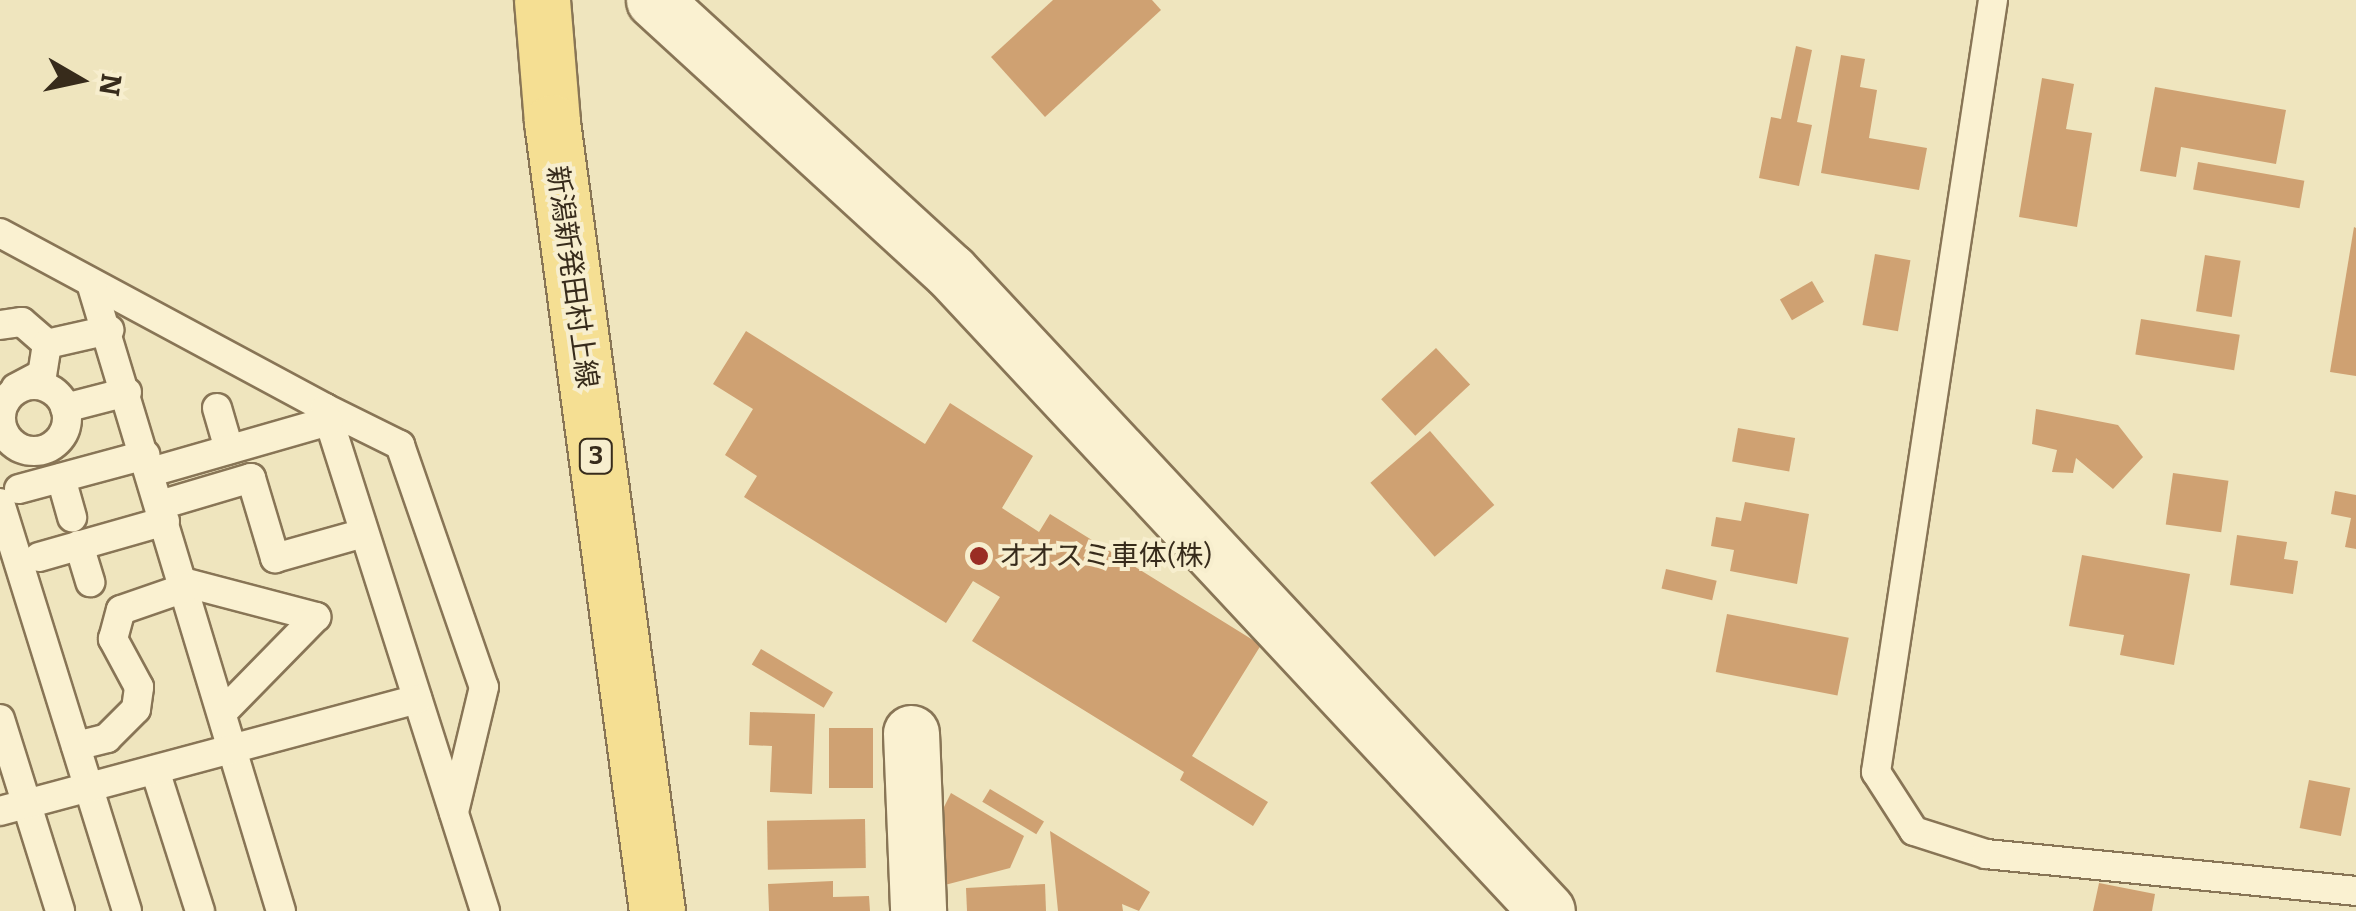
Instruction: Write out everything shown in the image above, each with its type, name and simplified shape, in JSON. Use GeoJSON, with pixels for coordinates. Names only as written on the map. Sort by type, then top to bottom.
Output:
{"type":"FeatureCollection","features":[{"type":"Feature","properties":{"kind":"main road","name":"新潟新発田村上線"},"geometry":{"type":"LineString","coordinates":[[542,0],[552,122],[657,911]]}},
{"type":"Feature","properties":{"kind":"street"},"geometry":{"type":"LineString","coordinates":[[654,0],[950,271],[1547,911]]}},
{"type":"Feature","properties":{"kind":"street"},"geometry":{"type":"LineString","coordinates":[[912,733],[918,911]]}},
{"type":"Feature","properties":{"kind":"lane"},"geometry":{"type":"LineString","coordinates":[[1992,0],[1876,772],[1914,831],[1986,854],[2356,891]]}},
{"type":"Feature","properties":{"kind":"lane"},"geometry":{"type":"LineString","coordinates":[[0,233],[327,414],[400,445],[484,686],[454,812]]}},
{"type":"Feature","properties":{"kind":"lane"},"geometry":{"type":"LineString","coordinates":[[91,282],[109,330],[281,911]]}},
{"type":"Feature","properties":{"kind":"lane"},"geometry":{"type":"LineString","coordinates":[[0,325],[22,322],[46,344],[47,364],[35,382],[0,384]]}},
{"type":"Feature","properties":{"kind":"lane"},"geometry":{"type":"LineString","coordinates":[[46,344],[109,330]]}},
{"type":"Feature","properties":{"kind":"lane"},"geometry":{"type":"LineString","coordinates":[[65,408],[127,392]]}},
{"type":"Feature","properties":{"kind":"lane"},"geometry":{"type":"LineString","coordinates":[[217,408],[229,449]]}},
{"type":"Feature","properties":{"kind":"lane"},"geometry":{"type":"LineString","coordinates":[[126,911],[76,746],[9,496],[61,478],[229,449],[327,414]]}},
{"type":"Feature","properties":{"kind":"lane"},"geometry":{"type":"LineString","coordinates":[[327,414],[485,911]]}},
{"type":"Feature","properties":{"kind":"lane"},"geometry":{"type":"LineString","coordinates":[[61,478],[90,582]]}},
{"type":"Feature","properties":{"kind":"lane"},"geometry":{"type":"LineString","coordinates":[[39,557],[76,531],[163,513],[250,478],[275,558],[364,533]]}},
{"type":"Feature","properties":{"kind":"lane"},"geometry":{"type":"LineString","coordinates":[[76,746],[107,738],[136,709],[138,687],[113,640],[121,610],[184,585],[316,617],[222,713]]}},
{"type":"Feature","properties":{"kind":"lane"},"geometry":{"type":"LineString","coordinates":[[13,808],[417,699]]}},
{"type":"Feature","properties":{"kind":"lane"},"geometry":{"type":"LineString","coordinates":[[0,719],[13,808],[60,911]]}},
{"type":"Feature","properties":{"kind":"lane"},"geometry":{"type":"LineString","coordinates":[[155,770],[200,911]]}},
{"type":"Feature","properties":{"kind":"building"},"geometry":{"type":"Polygon","coordinates":[[[1053,0],[1152,0],[1161,10],[1045,117],[991,57],[1053,0]]]}},
{"type":"Feature","properties":{"kind":"building"},"geometry":{"type":"Polygon","coordinates":[[[1796,46],[1812,50],[1797,122],[1812,125],[1799,186],[1759,178],[1771,117],[1781,119],[1796,46]]]}},
{"type":"Feature","properties":{"kind":"building"},"geometry":{"type":"Polygon","coordinates":[[[1841,55],[1865,59],[1860,87],[1877,90],[1869,138],[1927,148],[1919,190],[1821,173],[1841,55]]]}},
{"type":"Feature","properties":{"kind":"building"},"geometry":{"type":"Polygon","coordinates":[[[2042,78],[2074,84],[2066,129],[2092,133],[2077,227],[2019,217],[2042,78]]]}},
{"type":"Feature","properties":{"kind":"building"},"geometry":{"type":"Polygon","coordinates":[[[2155,87],[2286,110],[2276,164],[2181,147],[2176,177],[2140,171],[2155,87]]]}},
{"type":"Feature","properties":{"kind":"building"},"geometry":{"type":"Polygon","coordinates":[[[2198,162],[2304,181],[2299,208],[2193,190],[2198,162]]]}},
{"type":"Feature","properties":{"kind":"building"},"geometry":{"type":"Polygon","coordinates":[[[2356,228],[2356,376],[2330,372],[2356,228]]]}},
{"type":"Feature","properties":{"kind":"building"},"geometry":{"type":"Polygon","coordinates":[[[1875,254],[1910,260],[1898,331],[1862,325],[1875,254]]]}},
{"type":"Feature","properties":{"kind":"building"},"geometry":{"type":"Polygon","coordinates":[[[2205,255],[2241,261],[2232,317],[2196,311],[2205,255]]]}},
{"type":"Feature","properties":{"kind":"building"},"geometry":{"type":"Polygon","coordinates":[[[1812,281],[1824,302],[1792,320],[1780,300],[1812,281]]]}},
{"type":"Feature","properties":{"kind":"building"},"geometry":{"type":"Polygon","coordinates":[[[2141,319],[2240,335],[2234,370],[2135,355],[2141,319]]]}},
{"type":"Feature","properties":{"kind":"building","name":"オオスミ車体(株)"},"geometry":{"type":"Polygon","coordinates":[[[746,331],[925,444],[950,403],[1033,456],[1002,508],[1039,532],[1050,514],[1261,645],[1192,756],[1268,802],[1253,826],[1180,780],[1184,772],[972,641],[1000,597],[973,581],[946,623],[744,497],[757,476],[725,455],[753,409],[713,384],[746,331]]]}},
{"type":"Feature","properties":{"kind":"building"},"geometry":{"type":"Polygon","coordinates":[[[1436,348],[1470,385],[1415,436],[1381,399],[1436,348]]]}},
{"type":"Feature","properties":{"kind":"building"},"geometry":{"type":"Polygon","coordinates":[[[2036,409],[2118,425],[2143,457],[2113,489],[2076,458],[2073,473],[2052,472],[2057,450],[2032,444],[2036,409]]]}},
{"type":"Feature","properties":{"kind":"building"},"geometry":{"type":"Polygon","coordinates":[[[1738,428],[1795,438],[1789,472],[1732,461],[1738,428]]]}},
{"type":"Feature","properties":{"kind":"building"},"geometry":{"type":"Polygon","coordinates":[[[1430,431],[1494,505],[1435,557],[1370,483],[1430,431]]]}},
{"type":"Feature","properties":{"kind":"building"},"geometry":{"type":"Polygon","coordinates":[[[2173,473],[2228,481],[2221,532],[2166,524],[2173,473]]]}},
{"type":"Feature","properties":{"kind":"building"},"geometry":{"type":"Polygon","coordinates":[[[2335,491],[2356,495],[2356,549],[2345,547],[2351,518],[2331,514],[2335,491]]]}},
{"type":"Feature","properties":{"kind":"building"},"geometry":{"type":"Polygon","coordinates":[[[1745,502],[1809,514],[1797,584],[1730,571],[1734,550],[1711,546],[1716,517],[1741,521],[1745,502]]]}},
{"type":"Feature","properties":{"kind":"building"},"geometry":{"type":"Polygon","coordinates":[[[2237,535],[2287,542],[2284,559],[2298,561],[2293,594],[2230,585],[2237,535]]]}},
{"type":"Feature","properties":{"kind":"building"},"geometry":{"type":"Polygon","coordinates":[[[2082,555],[2190,574],[2174,665],[2120,655],[2124,635],[2069,626],[2082,555]]]}},
{"type":"Feature","properties":{"kind":"building"},"geometry":{"type":"Polygon","coordinates":[[[1666,569],[1717,581],[1712,600],[1662,588],[1666,569]]]}},
{"type":"Feature","properties":{"kind":"building"},"geometry":{"type":"Polygon","coordinates":[[[1727,614],[1849,638],[1837,696],[1716,672],[1727,614]]]}},
{"type":"Feature","properties":{"kind":"building"},"geometry":{"type":"Polygon","coordinates":[[[761,649],[833,692],[824,708],[752,664],[761,649]]]}},
{"type":"Feature","properties":{"kind":"building"},"geometry":{"type":"Polygon","coordinates":[[[750,712],[815,714],[812,794],[770,792],[772,746],[749,745],[750,712]]]}},
{"type":"Feature","properties":{"kind":"building"},"geometry":{"type":"Polygon","coordinates":[[[829,728],[873,728],[873,788],[829,788],[829,728]]]}},
{"type":"Feature","properties":{"kind":"building"},"geometry":{"type":"Polygon","coordinates":[[[2309,780],[2350,788],[2341,836],[2300,828],[2309,780]]]}},
{"type":"Feature","properties":{"kind":"building"},"geometry":{"type":"Polygon","coordinates":[[[990,789],[1044,821],[1036,834],[982,802],[990,789]]]}},
{"type":"Feature","properties":{"kind":"building"},"geometry":{"type":"Polygon","coordinates":[[[951,793],[1024,836],[1010,868],[941,886],[939,817],[951,793]]]}},
{"type":"Feature","properties":{"kind":"building"},"geometry":{"type":"Polygon","coordinates":[[[865,819],[866,868],[768,870],[767,821],[865,819]]]}},
{"type":"Feature","properties":{"kind":"building"},"geometry":{"type":"Polygon","coordinates":[[[1050,831],[1150,892],[1139,911],[1122,904],[1123,911],[1058,911],[1050,831]]]}},
{"type":"Feature","properties":{"kind":"building"},"geometry":{"type":"Polygon","coordinates":[[[833,881],[833,897],[869,896],[870,911],[769,911],[768,884],[833,881]]]}},
{"type":"Feature","properties":{"kind":"building"},"geometry":{"type":"Polygon","coordinates":[[[2099,883],[2155,894],[2152,911],[2093,911],[2099,883]]]}},
{"type":"Feature","properties":{"kind":"building"},"geometry":{"type":"Polygon","coordinates":[[[1045,884],[1046,911],[967,911],[966,888],[1045,884]]]}},
{"type":"Feature","properties":{"kind":"place","name":"オオスミ車体(株)"},"geometry":{"type":"Point","coordinates":[979,556]}}]}
